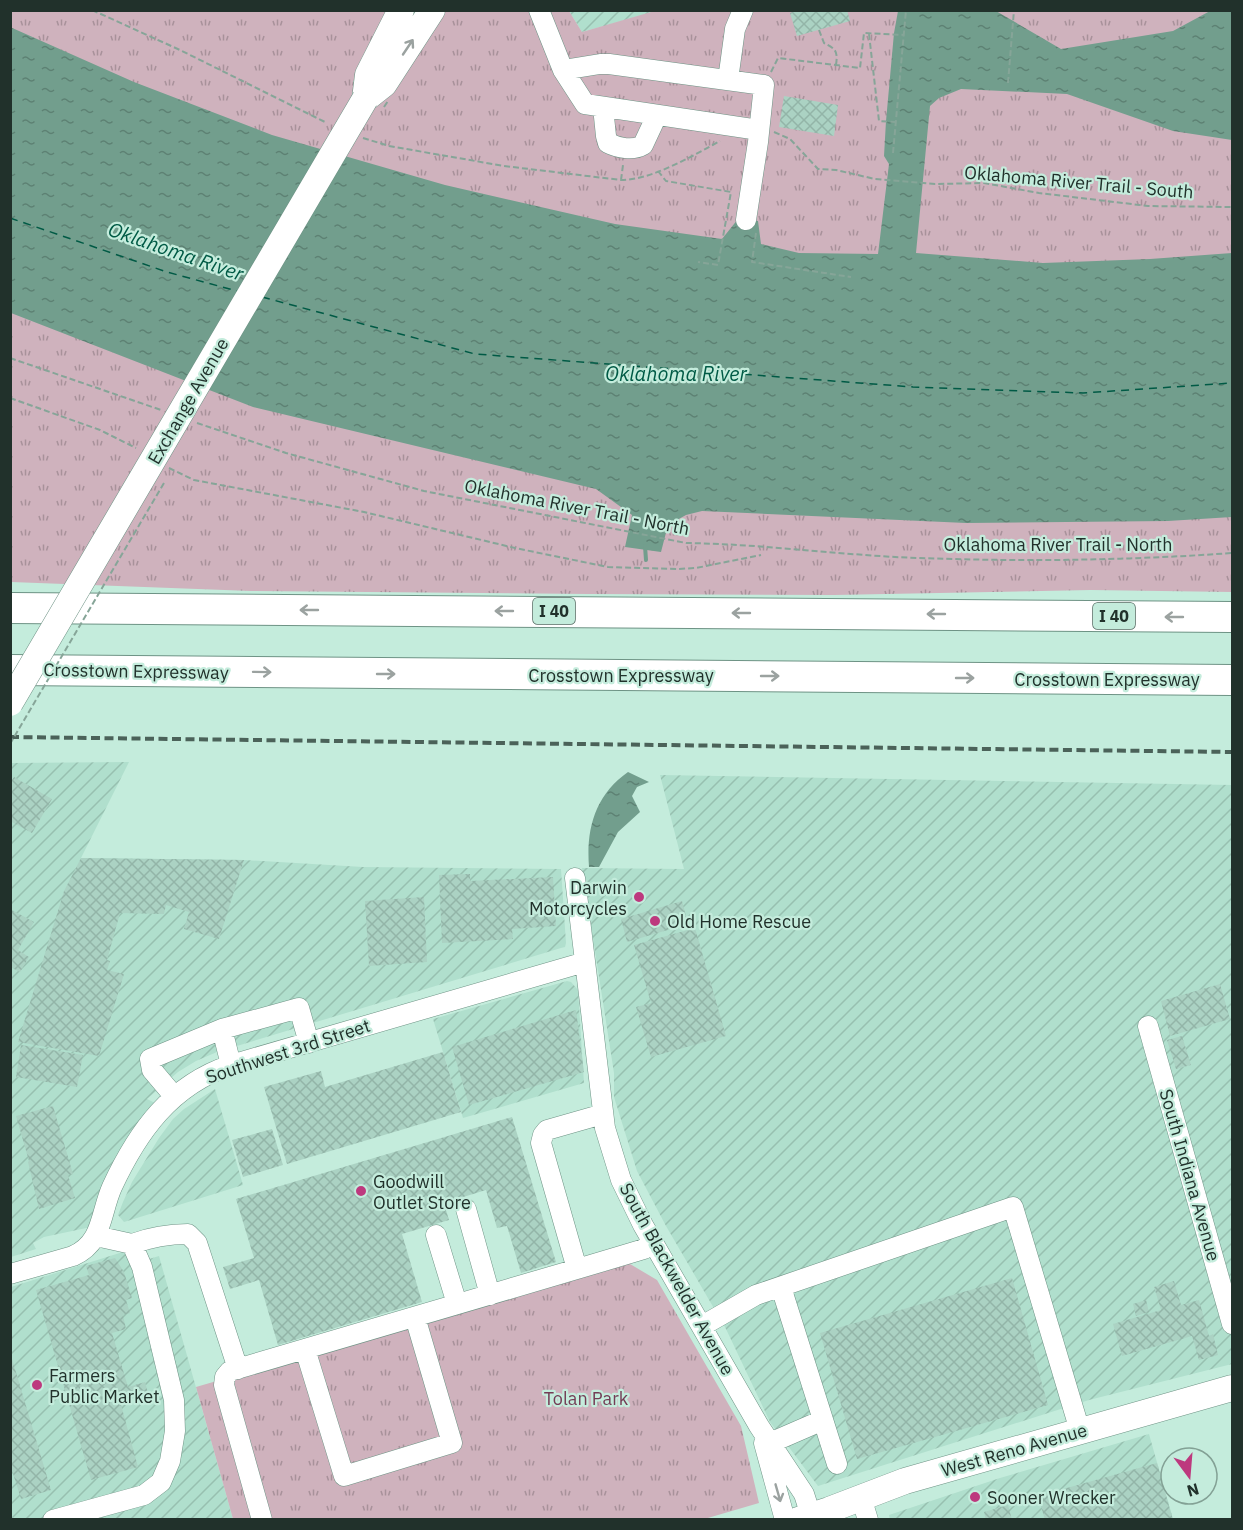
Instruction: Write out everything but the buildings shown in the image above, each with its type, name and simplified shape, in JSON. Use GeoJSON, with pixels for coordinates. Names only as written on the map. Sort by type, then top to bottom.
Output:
{"type":"FeatureCollection","features":[{"type":"Feature","properties":{"kind":"highway","name":"I 40"},"geometry":{"type":"LineString","coordinates":[[19,607],[1233,617]]}},
{"type":"Feature","properties":{"kind":"highway","name":"Crosstown Expressway"},"geometry":{"type":"LineString","coordinates":[[10,670],[1233,680]]}},
{"type":"Feature","properties":{"kind":"main road","name":"Exchange Avenue"},"geometry":{"type":"LineString","coordinates":[[365,99],[368,75],[401,10]]}},
{"type":"Feature","properties":{"kind":"main road","name":"Exchange Avenue"},"geometry":{"type":"LineString","coordinates":[[10,703],[365,99],[384,84],[432,10]]}},
{"type":"Feature","properties":{"kind":"main road","name":"West Reno Avenue"},"geometry":{"type":"LineString","coordinates":[[805,1518],[864,1508],[905,1481],[1233,1388]]}},
{"type":"Feature","properties":{"kind":"street"},"geometry":{"type":"LineString","coordinates":[[539,10],[563,70],[585,104],[759,130]]}},
{"type":"Feature","properties":{"kind":"street"},"geometry":{"type":"LineString","coordinates":[[728,80],[735,29],[743,10]]}},
{"type":"Feature","properties":{"kind":"street"},"geometry":{"type":"LineString","coordinates":[[563,70],[609,64],[764,85],[751,225]]}},
{"type":"Feature","properties":{"kind":"street"},"geometry":{"type":"LineString","coordinates":[[603,107],[606,136],[608,143],[614,146],[633,148],[643,145],[657,115]]}},
{"type":"Feature","properties":{"kind":"street","name":"South Blackwelder Avenue"},"geometry":{"type":"LineString","coordinates":[[575,878],[603,1114],[621,1180],[653,1242],[759,1426],[804,1494],[805,1518]]}},
{"type":"Feature","properties":{"kind":"street","name":"Southwest 3rd Street"},"geometry":{"type":"LineString","coordinates":[[96,1236],[106,1200],[118,1174],[148,1125],[174,1096],[201,1077],[231,1065],[585,962]]}},
{"type":"Feature","properties":{"kind":"street"},"geometry":{"type":"LineString","coordinates":[[174,1096],[152,1070],[150,1059],[222,1029],[300,1008],[309,1043]]}},
{"type":"Feature","properties":{"kind":"street","name":"South Indiana Avenue"},"geometry":{"type":"LineString","coordinates":[[1148,1026],[1233,1324]]}},
{"type":"Feature","properties":{"kind":"street"},"geometry":{"type":"LineString","coordinates":[[222,1029],[231,1065]]}},
{"type":"Feature","properties":{"kind":"street"},"geometry":{"type":"LineString","coordinates":[[578,1269],[541,1143],[547,1130],[603,1114]]}},
{"type":"Feature","properties":{"kind":"street"},"geometry":{"type":"LineString","coordinates":[[702,1326],[756,1295],[1013,1207],[1080,1431]]}},
{"type":"Feature","properties":{"kind":"street"},"geometry":{"type":"LineString","coordinates":[[466,1209],[490,1294]]}},
{"type":"Feature","properties":{"kind":"street"},"geometry":{"type":"LineString","coordinates":[[10,1274],[81,1252],[91,1245],[96,1236],[132,1244],[155,1236],[188,1234],[196,1243],[238,1368]]}},
{"type":"Feature","properties":{"kind":"street"},"geometry":{"type":"LineString","coordinates":[[436,1235],[457,1304]]}},
{"type":"Feature","properties":{"kind":"street"},"geometry":{"type":"LineString","coordinates":[[262,1520],[224,1385],[225,1377],[230,1371],[644,1249],[653,1242]]}},
{"type":"Feature","properties":{"kind":"street"},"geometry":{"type":"LineString","coordinates":[[53,1520],[144,1495],[161,1482],[170,1461],[175,1431],[174,1400],[142,1267],[132,1244]]}},
{"type":"Feature","properties":{"kind":"street"},"geometry":{"type":"LineString","coordinates":[[782,1287],[837,1464]]}},
{"type":"Feature","properties":{"kind":"street"},"geometry":{"type":"LineString","coordinates":[[305,1349],[344,1476],[452,1443],[416,1317]]}},
{"type":"Feature","properties":{"kind":"street"},"geometry":{"type":"LineString","coordinates":[[770,1443],[824,1420]]}},
{"type":"Feature","properties":{"kind":"street","name":"South Blackwelder Avenue"},"geometry":{"type":"LineString","coordinates":[[759,1426],[785,1520]]}},
{"type":"Feature","properties":{"kind":"path"},"geometry":{"type":"LineString","coordinates":[[92,10],[180,50],[336,127]]}},
{"type":"Feature","properties":{"kind":"path"},"geometry":{"type":"LineString","coordinates":[[893,153],[906,10]]}},
{"type":"Feature","properties":{"kind":"path"},"geometry":{"type":"LineString","coordinates":[[1008,83],[1014,10]]}},
{"type":"Feature","properties":{"kind":"path"},"geometry":{"type":"LineString","coordinates":[[819,30],[824,43],[836,50],[838,55],[836,65]]}},
{"type":"Feature","properties":{"kind":"path"},"geometry":{"type":"LineString","coordinates":[[764,85],[778,58],[860,68],[864,33],[904,35]]}},
{"type":"Feature","properties":{"kind":"path"},"geometry":{"type":"LineString","coordinates":[[868,33],[879,121],[896,122]]}},
{"type":"Feature","properties":{"kind":"path"},"geometry":{"type":"LineString","coordinates":[[355,134],[373,142],[418,152],[559,174],[629,180],[679,162],[720,140],[727,126]]}},
{"type":"Feature","properties":{"kind":"path","name":"Oklahoma River Trail - South"},"geometry":{"type":"LineString","coordinates":[[759,130],[778,133],[790,139],[818,169],[836,170],[875,179],[935,184],[984,183],[1032,192],[1148,206],[1233,207]]}},
{"type":"Feature","properties":{"kind":"path"},"geometry":{"type":"LineString","coordinates":[[658,171],[666,181],[731,192],[718,265],[698,262]]}},
{"type":"Feature","properties":{"kind":"path"},"geometry":{"type":"LineString","coordinates":[[751,225],[752,262],[851,277]]}},
{"type":"Feature","properties":{"kind":"path"},"geometry":{"type":"LineString","coordinates":[[10,358],[160,410]]}},
{"type":"Feature","properties":{"kind":"path"},"geometry":{"type":"LineString","coordinates":[[10,398],[100,430],[143,453]]}},
{"type":"Feature","properties":{"kind":"path","name":"Oklahoma River Trail - North"},"geometry":{"type":"LineString","coordinates":[[192,421],[251,442],[416,489],[686,543],[728,543],[892,557],[983,560],[1101,560],[1233,554]]}},
{"type":"Feature","properties":{"kind":"path"},"geometry":{"type":"LineString","coordinates":[[169,468],[194,480],[364,512],[515,548],[608,567],[696,568],[761,555]]}},
{"type":"Feature","properties":{"kind":"shaded area"},"geometry":{"type":"Polygon","coordinates":[[[569,11],[658,11],[582,32],[569,11]]]}},
{"type":"Feature","properties":{"kind":"shaded area"},"geometry":{"type":"Polygon","coordinates":[[[129,762],[81,858],[244,860],[363,867],[561,869],[566,943],[565,947],[217,1052],[196,1061],[178,1072],[147,1099],[155,1103],[91,1227],[44,1237],[33,1243],[36,1249],[11,1257],[11,763],[129,762]]]}},
{"type":"Feature","properties":{"kind":"shaded area"},"geometry":{"type":"Polygon","coordinates":[[[660,775],[1232,785],[1232,1364],[1089,1400],[818,1486],[770,1422],[726,1329],[637,1171],[614,1097],[614,1073],[582,868],[684,869],[660,775]]]}},
{"type":"Feature","properties":{"kind":"shaded area"},"geometry":{"type":"Polygon","coordinates":[[[567,981],[578,990],[584,1083],[463,1118],[433,1019],[567,981]]]}},
{"type":"Feature","properties":{"kind":"shaded area"},"geometry":{"type":"Polygon","coordinates":[[[215,1089],[243,1185],[124,1222],[118,1215],[123,1202],[132,1182],[159,1138],[173,1119],[184,1109],[215,1089]]]}},
{"type":"Feature","properties":{"kind":"shaded area"},"geometry":{"type":"Polygon","coordinates":[[[126,1251],[136,1263],[159,1256],[233,1519],[11,1520],[11,1287],[126,1251]]]}},
{"type":"Feature","properties":{"kind":"shaded area"},"geometry":{"type":"Polygon","coordinates":[[[1149,1434],[1159,1469],[1159,1506],[1169,1506],[1173,1519],[890,1520],[889,1515],[1000,1478],[1149,1434]]]}},
{"type":"Feature","properties":{"kind":"green space"},"geometry":{"type":"Polygon","coordinates":[[[658,10],[1232,11],[1232,592],[1091,590],[834,595],[589,594],[251,591],[11,582],[10,11],[390,11],[353,82],[385,100],[444,11],[569,11],[582,32],[658,10]]]}},
{"type":"Feature","properties":{"kind":"green space","name":"Tolan Park"},"geometry":{"type":"Polygon","coordinates":[[[625,1261],[657,1280],[741,1426],[759,1503],[701,1520],[233,1519],[196,1387],[625,1261]]]}},
{"type":"Feature","properties":{"kind":"water","name":"Oklahoma River"},"geometry":{"type":"Polygon","coordinates":[[[898,11],[996,11],[1061,49],[1173,31],[1210,11],[1232,11],[1232,140],[1173,131],[1067,94],[961,89],[939,98],[930,106],[916,253],[1043,263],[1232,253],[1232,517],[1168,521],[966,523],[702,511],[686,515],[668,525],[661,552],[625,547],[632,515],[596,489],[253,407],[11,313],[10,27],[134,82],[272,135],[445,185],[615,224],[722,239],[738,219],[758,221],[761,244],[799,253],[878,254],[889,164],[884,156],[886,121],[898,11]]]}},
{"type":"Feature","properties":{"kind":"water"},"geometry":{"type":"Polygon","coordinates":[[[628,772],[649,782],[637,787],[632,796],[640,812],[618,832],[599,867],[589,867],[589,839],[595,814],[608,791],[628,772]]]}},
{"type":"Feature","properties":{"kind":"waterway"},"geometry":{"type":"LineString","coordinates":[[645,546],[646,560]]}},
{"type":"Feature","properties":{"kind":"ferry route"},"geometry":{"type":"LineString","coordinates":[[10,218],[167,272],[237,291]]}},
{"type":"Feature","properties":{"kind":"ferry route"},"geometry":{"type":"LineString","coordinates":[[262,297],[475,354],[913,387],[1083,393],[1232,383]]}},
{"type":"Feature","properties":{"kind":"railway"},"geometry":{"type":"LineString","coordinates":[[10,737],[1232,752]]}},
{"type":"Feature","properties":{"kind":"place","name":"Darwin Motorcycles"},"geometry":{"type":"Point","coordinates":[639,897]}},
{"type":"Feature","properties":{"kind":"place","name":"Old Home Rescue"},"geometry":{"type":"Point","coordinates":[655,921]}},
{"type":"Feature","properties":{"kind":"place","name":"Goodwill Outlet Store"},"geometry":{"type":"Point","coordinates":[361,1191]}},
{"type":"Feature","properties":{"kind":"place","name":"Farmers Public Market"},"geometry":{"type":"Point","coordinates":[37,1385]}},
{"type":"Feature","properties":{"kind":"place","name":"Sooner Wrecker"},"geometry":{"type":"Point","coordinates":[975,1497]}}]}
